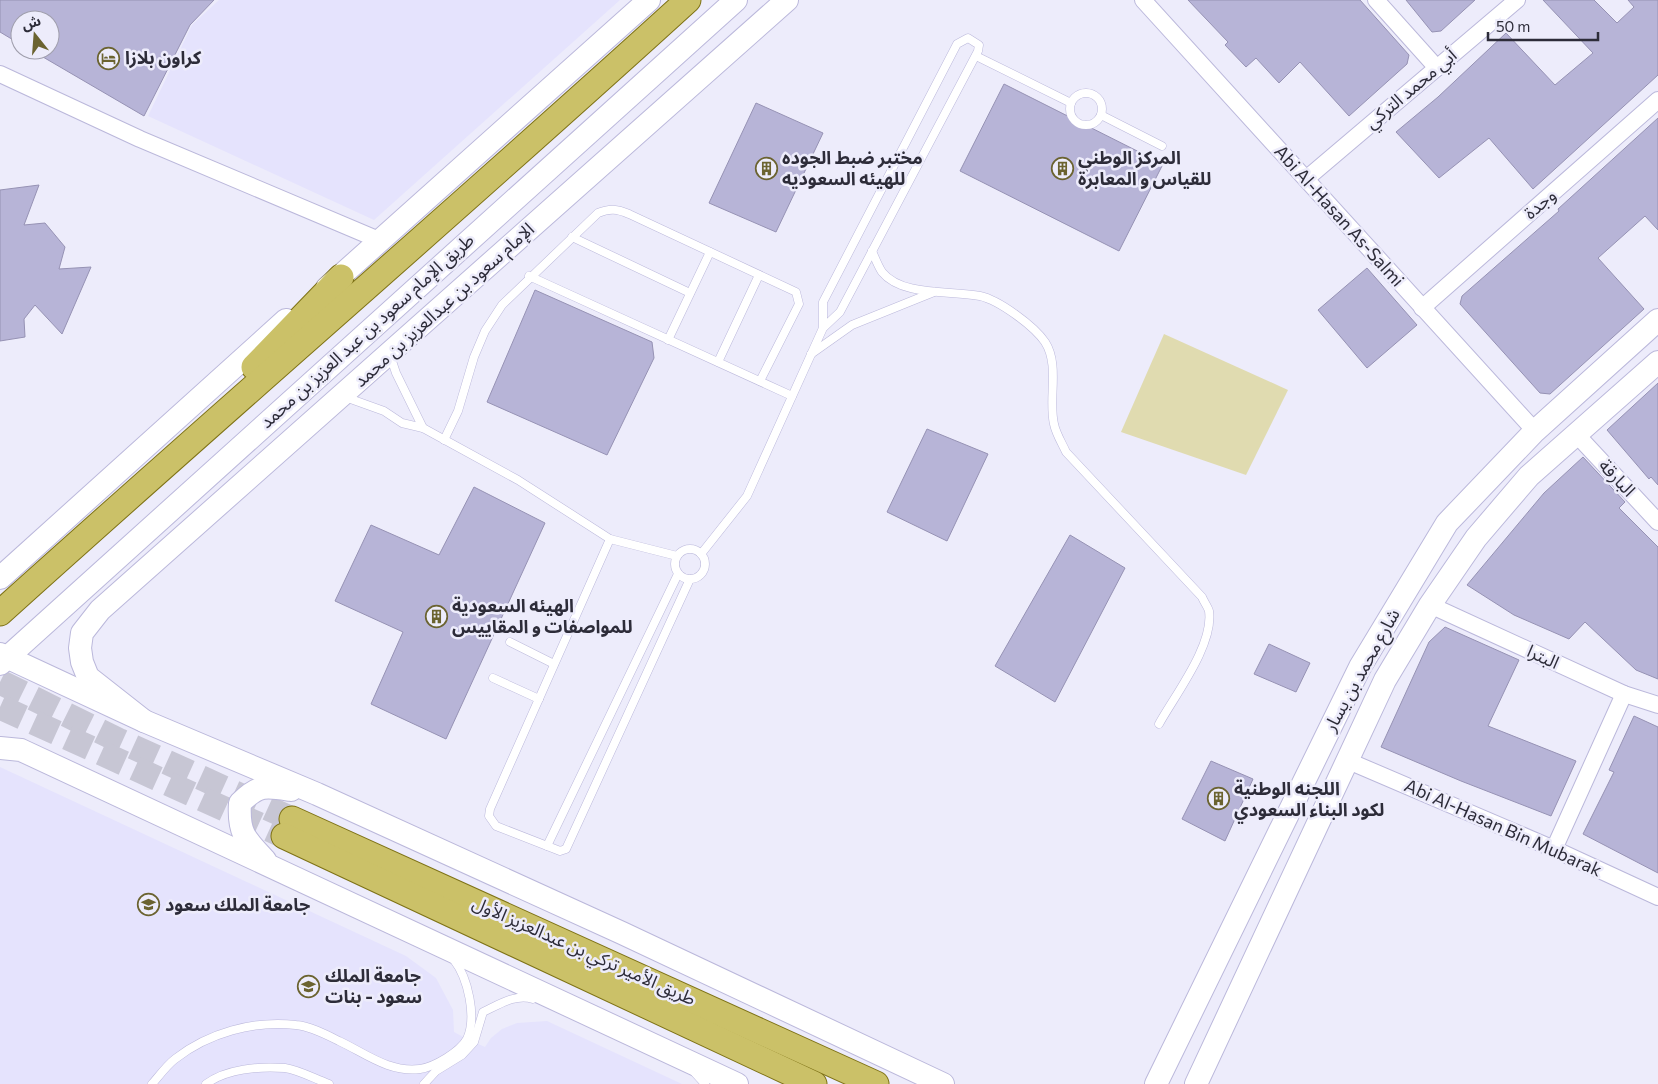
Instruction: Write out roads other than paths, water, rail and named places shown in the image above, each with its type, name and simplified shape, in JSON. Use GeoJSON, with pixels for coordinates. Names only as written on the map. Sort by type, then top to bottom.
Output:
{"type":"FeatureCollection","features":[{"type":"Feature","properties":{"kind":"main road"},"geometry":{"type":"LineString","coordinates":[[164,465],[340,277],[648,0]]}},
{"type":"Feature","properties":{"kind":"main road","name":"طريق الإمام سعود بن عبد العزيز بن محمد"},"geometry":{"type":"LineString","coordinates":[[0,614],[164,465],[501,170],[688,0]]}},
{"type":"Feature","properties":{"kind":"main road","name":"طريق الإمام سعود بن عبد العزيز بن محمد"},"geometry":{"type":"LineString","coordinates":[[2,658],[44,626],[113,561],[736,0]]}},
{"type":"Feature","properties":{"kind":"main road","name":"الإمام سعود بن عبدالعزيز بن محمد"},"geometry":{"type":"LineString","coordinates":[[144,721],[88,676],[82,662],[80,648],[82,633],[100,610],[787,0]]}},
{"type":"Feature","properties":{"kind":"main road"},"geometry":{"type":"LineString","coordinates":[[0,578],[273,330],[340,277]]}},
{"type":"Feature","properties":{"kind":"main road","name":"شارع محمد بن يسار"},"geometry":{"type":"LineString","coordinates":[[1156,1084],[1360,667],[1447,523],[1535,431],[1658,320]]}},
{"type":"Feature","properties":{"kind":"main road","name":"شارع محمد بن يسار"},"geometry":{"type":"LineString","coordinates":[[1196,1084],[1384,680],[1430,605],[1476,538],[1529,476],[1658,362]]}},
{"type":"Feature","properties":{"kind":"main road"},"geometry":{"type":"LineString","coordinates":[[113,561],[237,490]]}},
{"type":"Feature","properties":{"kind":"main road"},"geometry":{"type":"LineString","coordinates":[[2,658],[144,721],[317,794],[622,933],[943,1084]]}},
{"type":"Feature","properties":{"kind":"main road"},"geometry":{"type":"LineString","coordinates":[[0,732],[11,749],[271,866],[737,1084]]}},
{"type":"Feature","properties":{"kind":"main road"},"geometry":{"type":"LineString","coordinates":[[271,866],[248,842],[239,823],[240,803],[252,791],[268,786],[317,794]]}},
{"type":"Feature","properties":{"kind":"main road","name":"طريق الأمير تركي بن عبدالعزيز الأول"},"geometry":{"type":"LineString","coordinates":[[814,1084],[288,828],[876,1084]]}},
{"type":"Feature","properties":{"kind":"street","name":"Abi Al-Hasan As-Salmi"},"geometry":{"type":"LineString","coordinates":[[1143,0],[1535,431]]}},
{"type":"Feature","properties":{"kind":"street"},"geometry":{"type":"LineString","coordinates":[[1376,0],[1437,68]]}},
{"type":"Feature","properties":{"kind":"street","name":"أبي محمد التركي"},"geometry":{"type":"LineString","coordinates":[[1306,179],[1517,0]]}},
{"type":"Feature","properties":{"kind":"street"},"geometry":{"type":"LineString","coordinates":[[0,74],[140,139],[379,240]]}},
{"type":"Feature","properties":{"kind":"street","name":"وجدة"},"geometry":{"type":"LineString","coordinates":[[1422,308],[1658,100]]}},
{"type":"Feature","properties":{"kind":"street","name":"البارقة"},"geometry":{"type":"LineString","coordinates":[[1576,434],[1658,522]]}},
{"type":"Feature","properties":{"kind":"street","name":"البترا"},"geometry":{"type":"LineString","coordinates":[[1430,605],[1624,694],[1658,705]]}},
{"type":"Feature","properties":{"kind":"street"},"geometry":{"type":"LineString","coordinates":[[1554,849],[1624,694]]}},
{"type":"Feature","properties":{"kind":"street","name":"Abi Al-Hasan Bin Mubarak"},"geometry":{"type":"LineString","coordinates":[[1346,760],[1554,849],[1658,897]]}},
{"type":"Feature","properties":{"kind":"lane"},"geometry":{"type":"LineString","coordinates":[[701,554],[747,496],[823,328],[840,312],[976,56],[979,45],[976,42],[968,38],[957,44],[823,302],[823,328]]}},
{"type":"Feature","properties":{"kind":"lane"},"geometry":{"type":"LineString","coordinates":[[976,56],[1072,103]]}},
{"type":"Feature","properties":{"kind":"lane"},"geometry":{"type":"LineString","coordinates":[[1081,94],[1090,94],[1098,98],[1102,106],[1101,116],[1095,122],[1086,125],[1077,123],[1071,116],[1072,103],[1081,94]]}},
{"type":"Feature","properties":{"kind":"lane"},"geometry":{"type":"LineString","coordinates":[[1101,116],[1162,146]]}},
{"type":"Feature","properties":{"kind":"lane"},"geometry":{"type":"LineString","coordinates":[[444,440],[458,411],[474,357],[485,331],[502,305],[529,276],[598,213],[608,209],[618,209],[796,292],[799,304],[760,381]]}},
{"type":"Feature","properties":{"kind":"lane"},"geometry":{"type":"LineString","coordinates":[[572,237],[690,293]]}},
{"type":"Feature","properties":{"kind":"lane"},"geometry":{"type":"LineString","coordinates":[[872,251],[883,272],[894,281],[908,287],[934,292],[949,291],[982,296],[1003,307],[1028,325],[1045,342],[1053,370],[1054,425],[1066,452],[1202,597],[1208,610],[1209,626],[1205,642],[1159,724]]}},
{"type":"Feature","properties":{"kind":"lane"},"geometry":{"type":"LineString","coordinates":[[668,340],[710,252]]}},
{"type":"Feature","properties":{"kind":"lane"},"geometry":{"type":"LineString","coordinates":[[718,362],[759,275]]}},
{"type":"Feature","properties":{"kind":"lane"},"geometry":{"type":"LineString","coordinates":[[529,276],[792,396]]}},
{"type":"Feature","properties":{"kind":"lane"},"geometry":{"type":"LineString","coordinates":[[811,355],[852,325],[934,292]]}},
{"type":"Feature","properties":{"kind":"lane"},"geometry":{"type":"LineString","coordinates":[[390,353],[396,372],[423,428]]}},
{"type":"Feature","properties":{"kind":"lane"},"geometry":{"type":"LineString","coordinates":[[342,396],[384,411],[402,423],[423,428],[518,480],[610,539],[676,556]]}},
{"type":"Feature","properties":{"kind":"lane"},"geometry":{"type":"LineString","coordinates":[[610,539],[490,808],[489,816],[496,826],[560,851],[566,849],[690,579]]}},
{"type":"Feature","properties":{"kind":"lane"},"geometry":{"type":"LineString","coordinates":[[693,549],[701,554],[705,563],[703,572],[695,579],[678,574],[674,565],[676,556],[684,550],[693,549]]}},
{"type":"Feature","properties":{"kind":"lane"},"geometry":{"type":"LineString","coordinates":[[547,846],[678,574]]}},
{"type":"Feature","properties":{"kind":"lane"},"geometry":{"type":"LineString","coordinates":[[510,642],[554,664]]}},
{"type":"Feature","properties":{"kind":"lane"},"geometry":{"type":"LineString","coordinates":[[493,678],[539,699]]}},
{"type":"Feature","properties":{"kind":"lane"},"geometry":{"type":"LineString","coordinates":[[152,1084],[174,1059],[209,1037],[246,1027],[298,1025],[338,1040],[385,1065],[420,1069],[446,1060],[467,1039],[472,1009],[466,981],[456,961],[436,943]]}},
{"type":"Feature","properties":{"kind":"lane"},"geometry":{"type":"LineString","coordinates":[[424,1084],[436,1071],[462,1055],[474,1042],[483,1012],[524,996],[544,1003],[565,1005]]}},
{"type":"Feature","properties":{"kind":"lane"},"geometry":{"type":"LineString","coordinates":[[682,1059],[705,1084]]}},
{"type":"Feature","properties":{"kind":"lane"},"geometry":{"type":"LineString","coordinates":[[206,1084],[216,1077],[245,1070],[286,1068],[329,1084]]}},
{"type":"Feature","properties":{"kind":"tunnel"},"geometry":{"type":"LineString","coordinates":[[0,682],[120,741],[292,819]]}},
{"type":"Feature","properties":{"kind":"tunnel"},"geometry":{"type":"LineString","coordinates":[[0,707],[284,836]]}},
{"type":"Feature","properties":{"kind":"place","name":"كراون بلازا"},"geometry":{"type":"Point","coordinates":[109,58]}},
{"type":"Feature","properties":{"kind":"place","name":"مختبر ضبط الجوده للهيئه السعوديه"},"geometry":{"type":"Point","coordinates":[766,168]}},
{"type":"Feature","properties":{"kind":"place","name":"المركز الوطني للقياس و المعابرة"},"geometry":{"type":"Point","coordinates":[1062,168]}},
{"type":"Feature","properties":{"kind":"place","name":"الهيئه السعودية للمواصفات و المقاييس"},"geometry":{"type":"Point","coordinates":[436,616]}},
{"type":"Feature","properties":{"kind":"place","name":"اللجنه الوطنية لكود البناء السعودي"},"geometry":{"type":"Point","coordinates":[1218,799]}},
{"type":"Feature","properties":{"kind":"place","name":"جامعة الملك سعود"},"geometry":{"type":"Point","coordinates":[149,905]}},
{"type":"Feature","properties":{"kind":"place","name":"جامعة الملك سعود - بنات"},"geometry":{"type":"Point","coordinates":[309,986]}}]}
